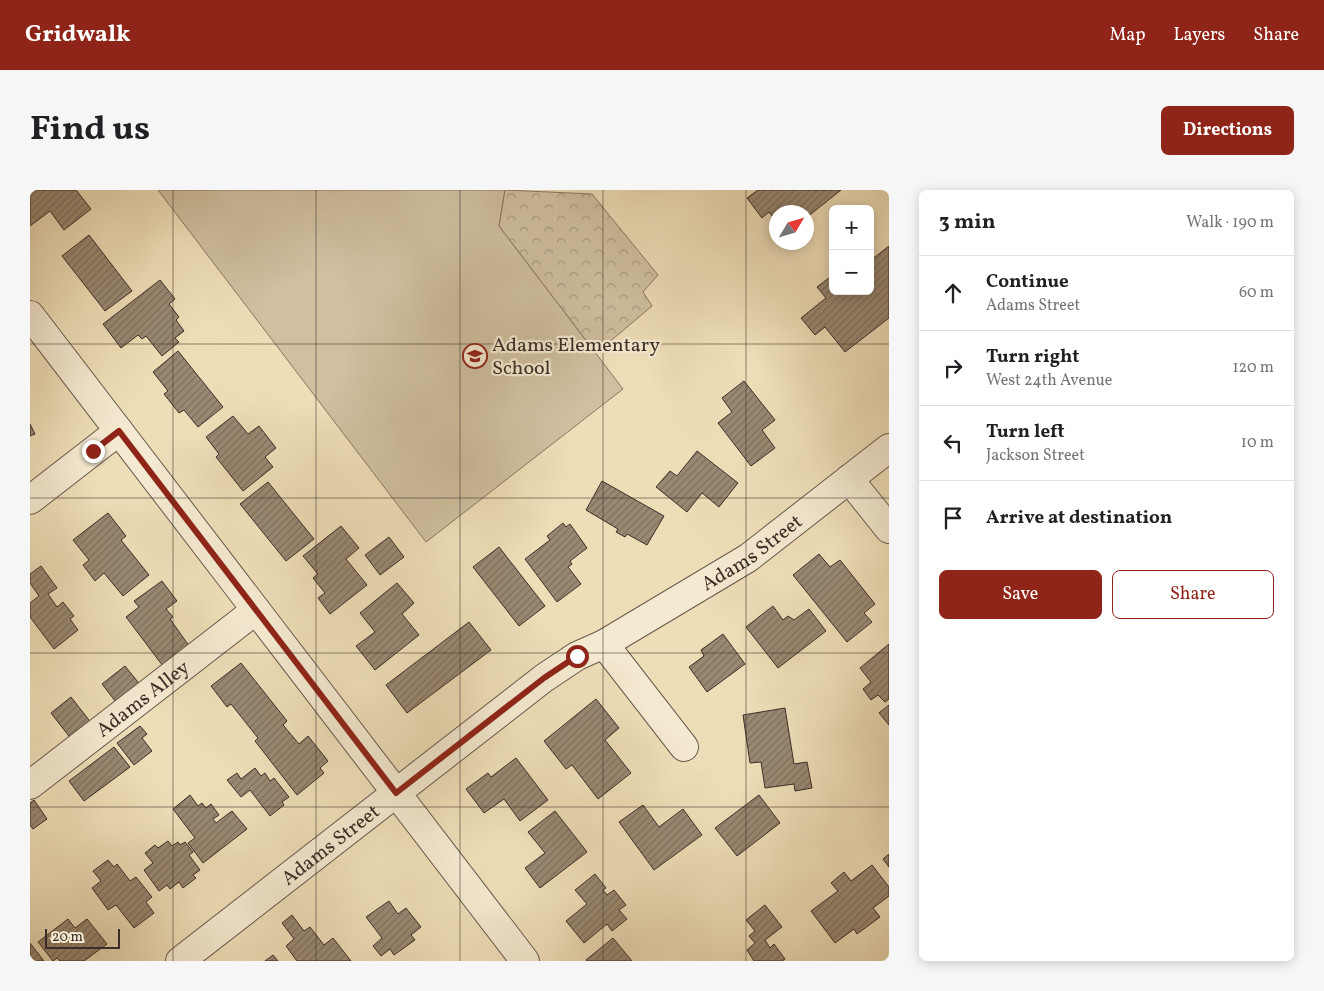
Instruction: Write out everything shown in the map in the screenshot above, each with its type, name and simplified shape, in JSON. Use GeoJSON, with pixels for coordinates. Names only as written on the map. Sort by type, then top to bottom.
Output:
{"type":"FeatureCollection","features":[{"type":"Feature","properties":{"kind":"street"},"geometry":{"type":"LineString","coordinates":[[30,315],[525,961]]}},
{"type":"Feature","properties":{"kind":"street"},"geometry":{"type":"LineString","coordinates":[[30,500],[119,431]]}},
{"type":"Feature","properties":{"kind":"street","name":"Adams Street"},"geometry":{"type":"LineString","coordinates":[[180,961],[544,678],[577,656],[604,644],[748,558],[889,448]]}},
{"type":"Feature","properties":{"kind":"street"},"geometry":{"type":"LineString","coordinates":[[850,479],[889,529]]}},
{"type":"Feature","properties":{"kind":"street","name":"Adams Alley"},"geometry":{"type":"LineString","coordinates":[[30,785],[256,610]]}},
{"type":"Feature","properties":{"kind":"street"},"geometry":{"type":"LineString","coordinates":[[604,644],[684,747]]}},
{"type":"Feature","properties":{"kind":"green space"},"geometry":{"type":"Polygon","coordinates":[[[158,190],[505,190],[499,226],[623,389],[426,542],[158,190]]]}},
{"type":"Feature","properties":{"kind":"green space"},"geometry":{"type":"Polygon","coordinates":[[[505,190],[592,194],[658,275],[643,292],[652,306],[601,349],[585,339],[499,226],[505,190]]]}},
{"type":"Feature","properties":{"kind":"building"},"geometry":{"type":"Polygon","coordinates":[[[30,190],[76,190],[91,209],[64,230],[50,211],[30,226],[30,190]]]}},
{"type":"Feature","properties":{"kind":"building"},"geometry":{"type":"Polygon","coordinates":[[[758,190],[841,190],[814,212],[814,205],[769,205],[769,212],[762,218],[747,198],[758,190]]]}},
{"type":"Feature","properties":{"kind":"building"},"geometry":{"type":"Polygon","coordinates":[[[89,235],[132,291],[105,311],[62,256],[89,235]]]}},
{"type":"Feature","properties":{"kind":"building"},"geometry":{"type":"Polygon","coordinates":[[[889,246],[889,318],[845,352],[825,327],[815,335],[801,318],[826,298],[817,287],[829,278],[829,295],[874,295],[874,258],[889,246]]]}},
{"type":"Feature","properties":{"kind":"building"},"geometry":{"type":"Polygon","coordinates":[[[160,280],[175,299],[169,304],[179,317],[176,320],[184,331],[175,338],[179,342],[162,356],[146,336],[142,339],[138,335],[121,348],[103,324],[160,280]]]}},
{"type":"Feature","properties":{"kind":"building"},"geometry":{"type":"Polygon","coordinates":[[[178,351],[223,407],[198,427],[184,410],[179,413],[164,394],[168,391],[153,372],[178,351]]]}},
{"type":"Feature","properties":{"kind":"building"},"geometry":{"type":"Polygon","coordinates":[[[744,381],[775,420],[762,430],[775,448],[751,466],[718,423],[732,412],[722,398],[744,381]]]}},
{"type":"Feature","properties":{"kind":"building"},"geometry":{"type":"Polygon","coordinates":[[[233,416],[248,434],[259,426],[276,448],[265,457],[273,467],[243,491],[216,457],[219,454],[206,437],[233,416]]]}},
{"type":"Feature","properties":{"kind":"building"},"geometry":{"type":"Polygon","coordinates":[[[30,424],[35,434],[30,436],[30,424]]]}},
{"type":"Feature","properties":{"kind":"building"},"geometry":{"type":"Polygon","coordinates":[[[697,451],[738,483],[719,507],[702,493],[687,512],[656,487],[670,471],[677,476],[697,451]]]}},
{"type":"Feature","properties":{"kind":"building"},"geometry":{"type":"Polygon","coordinates":[[[602,481],[664,516],[647,545],[627,534],[625,537],[616,532],[618,529],[586,510],[602,481]]]}},
{"type":"Feature","properties":{"kind":"building"},"geometry":{"type":"Polygon","coordinates":[[[268,482],[314,539],[286,561],[240,504],[268,482]]]}},
{"type":"Feature","properties":{"kind":"building"},"geometry":{"type":"Polygon","coordinates":[[[108,513],[126,536],[121,540],[149,575],[123,596],[104,573],[95,581],[83,565],[89,560],[73,540],[108,513]]]}},
{"type":"Feature","properties":{"kind":"building"},"geometry":{"type":"Polygon","coordinates":[[[563,523],[566,527],[570,524],[587,548],[570,561],[572,564],[568,567],[581,584],[557,602],[525,559],[550,540],[547,536],[563,523]]]}},
{"type":"Feature","properties":{"kind":"building"},"geometry":{"type":"Polygon","coordinates":[[[341,526],[359,548],[346,559],[367,585],[330,614],[318,598],[325,593],[313,578],[318,574],[303,556],[341,526]]]}},
{"type":"Feature","properties":{"kind":"building"},"geometry":{"type":"Polygon","coordinates":[[[389,537],[404,557],[380,575],[365,555],[389,537]]]}},
{"type":"Feature","properties":{"kind":"building"},"geometry":{"type":"Polygon","coordinates":[[[499,547],[545,606],[519,626],[473,567],[499,547]]]}},
{"type":"Feature","properties":{"kind":"building"},"geometry":{"type":"Polygon","coordinates":[[[819,554],[830,567],[840,560],[875,604],[864,613],[872,622],[847,642],[793,575],[819,554]]]}},
{"type":"Feature","properties":{"kind":"building"},"geometry":{"type":"Polygon","coordinates":[[[41,566],[57,588],[48,594],[57,607],[63,602],[74,616],[70,619],[78,630],[54,649],[30,617],[30,603],[39,596],[30,583],[30,574],[41,566]]]}},
{"type":"Feature","properties":{"kind":"building"},"geometry":{"type":"Polygon","coordinates":[[[162,581],[177,601],[166,609],[173,617],[170,619],[192,650],[166,670],[126,617],[139,607],[134,601],[162,581]]]}},
{"type":"Feature","properties":{"kind":"building"},"geometry":{"type":"Polygon","coordinates":[[[397,583],[414,603],[402,614],[419,635],[375,670],[356,646],[375,632],[360,613],[397,583]]]}},
{"type":"Feature","properties":{"kind":"building"},"geometry":{"type":"Polygon","coordinates":[[[773,606],[783,620],[788,616],[794,620],[809,609],[826,631],[778,668],[746,627],[773,606]]]}},
{"type":"Feature","properties":{"kind":"building"},"geometry":{"type":"Polygon","coordinates":[[[469,622],[491,650],[407,713],[386,685],[469,622]]]}},
{"type":"Feature","properties":{"kind":"building"},"geometry":{"type":"Polygon","coordinates":[[[723,634],[745,664],[707,692],[689,667],[704,656],[701,650],[723,634]]]}},
{"type":"Feature","properties":{"kind":"building"},"geometry":{"type":"Polygon","coordinates":[[[889,644],[889,699],[885,702],[878,695],[871,700],[863,689],[871,682],[860,668],[889,644]]]}},
{"type":"Feature","properties":{"kind":"building"},"geometry":{"type":"Polygon","coordinates":[[[241,663],[287,721],[283,725],[299,744],[308,736],[328,761],[320,768],[324,773],[297,795],[255,741],[258,738],[231,704],[227,707],[211,686],[241,663]]]}},
{"type":"Feature","properties":{"kind":"building"},"geometry":{"type":"Polygon","coordinates":[[[125,666],[142,687],[119,706],[102,684],[125,666]]]}},
{"type":"Feature","properties":{"kind":"building"},"geometry":{"type":"Polygon","coordinates":[[[71,697],[92,724],[72,740],[51,713],[71,697]]]}},
{"type":"Feature","properties":{"kind":"building"},"geometry":{"type":"Polygon","coordinates":[[[596,699],[619,728],[605,740],[631,773],[598,799],[572,765],[566,769],[544,741],[596,699]]]}},
{"type":"Feature","properties":{"kind":"building"},"geometry":{"type":"Polygon","coordinates":[[[889,705],[889,725],[879,713],[889,705]]]}},
{"type":"Feature","properties":{"kind":"building"},"geometry":{"type":"Polygon","coordinates":[[[785,708],[794,764],[807,762],[812,788],[795,791],[794,784],[765,788],[761,762],[750,763],[743,715],[785,708]]]}},
{"type":"Feature","properties":{"kind":"building"},"geometry":{"type":"Polygon","coordinates":[[[140,726],[147,734],[142,738],[152,751],[134,765],[117,743],[140,726]]]}},
{"type":"Feature","properties":{"kind":"building"},"geometry":{"type":"Polygon","coordinates":[[[114,747],[130,767],[84,801],[69,781],[114,747]]]}},
{"type":"Feature","properties":{"kind":"building"},"geometry":{"type":"Polygon","coordinates":[[[516,758],[548,800],[520,821],[504,799],[484,813],[466,789],[488,773],[491,777],[516,758]]]}},
{"type":"Feature","properties":{"kind":"building"},"geometry":{"type":"Polygon","coordinates":[[[255,768],[261,776],[265,773],[270,781],[274,778],[289,797],[282,802],[284,805],[270,816],[250,790],[241,797],[227,780],[237,773],[241,779],[255,768]]]}},
{"type":"Feature","properties":{"kind":"building"},"geometry":{"type":"Polygon","coordinates":[[[190,795],[198,806],[202,803],[206,808],[211,804],[219,815],[213,819],[216,823],[232,811],[247,829],[203,863],[188,843],[195,838],[173,809],[190,795]]]}},
{"type":"Feature","properties":{"kind":"building"},"geometry":{"type":"Polygon","coordinates":[[[759,795],[780,823],[737,856],[715,828],[759,795]]]}},
{"type":"Feature","properties":{"kind":"building"},"geometry":{"type":"Polygon","coordinates":[[[34,800],[47,819],[33,829],[30,825],[30,803],[34,800]]]}},
{"type":"Feature","properties":{"kind":"building"},"geometry":{"type":"Polygon","coordinates":[[[643,805],[659,827],[683,809],[702,835],[654,870],[619,822],[643,805]]]}},
{"type":"Feature","properties":{"kind":"building"},"geometry":{"type":"Polygon","coordinates":[[[555,811],[587,852],[540,888],[525,868],[545,853],[528,832],[555,811]]]}},
{"type":"Feature","properties":{"kind":"building"},"geometry":{"type":"Polygon","coordinates":[[[168,841],[172,846],[178,842],[180,845],[185,842],[193,852],[189,855],[200,870],[193,875],[196,878],[183,888],[179,882],[170,889],[167,885],[159,891],[144,870],[153,863],[145,853],[155,845],[158,848],[168,841]]]}},
{"type":"Feature","properties":{"kind":"building"},"geometry":{"type":"Polygon","coordinates":[[[889,854],[889,867],[883,859],[889,854]]]}},
{"type":"Feature","properties":{"kind":"building"},"geometry":{"type":"Polygon","coordinates":[[[108,860],[114,867],[117,864],[130,881],[136,877],[152,897],[146,902],[154,913],[134,928],[116,905],[108,910],[92,888],[101,881],[93,871],[108,860]]]}},
{"type":"Feature","properties":{"kind":"building"},"geometry":{"type":"Polygon","coordinates":[[[872,865],[889,887],[889,896],[873,908],[880,917],[857,934],[854,929],[835,943],[811,911],[838,891],[831,883],[844,872],[851,881],[872,865]]]}},
{"type":"Feature","properties":{"kind":"building"},"geometry":{"type":"Polygon","coordinates":[[[595,874],[606,888],[603,890],[607,895],[614,890],[626,905],[619,910],[627,919],[612,931],[607,924],[584,943],[566,921],[587,904],[575,890],[595,874]]]}},
{"type":"Feature","properties":{"kind":"building"},"geometry":{"type":"Polygon","coordinates":[[[389,901],[398,914],[406,908],[421,927],[411,935],[415,940],[394,955],[390,949],[381,956],[373,946],[382,938],[366,917],[389,901]]]}},
{"type":"Feature","properties":{"kind":"building"},"geometry":{"type":"Polygon","coordinates":[[[765,905],[782,927],[765,940],[770,948],[774,944],[785,959],[782,961],[754,961],[747,950],[755,943],[749,936],[755,931],[746,920],[765,905]]]}},
{"type":"Feature","properties":{"kind":"building"},"geometry":{"type":"Polygon","coordinates":[[[292,915],[304,931],[310,927],[324,945],[333,938],[351,961],[297,961],[286,946],[294,939],[282,923],[292,915]]]}},
{"type":"Feature","properties":{"kind":"building"},"geometry":{"type":"Polygon","coordinates":[[[68,919],[75,928],[87,919],[107,944],[84,961],[60,961],[57,958],[53,961],[38,942],[68,919]]]}},
{"type":"Feature","properties":{"kind":"building"},"geometry":{"type":"Polygon","coordinates":[[[613,938],[632,961],[586,960],[613,938]]]}},
{"type":"Feature","properties":{"kind":"building"},"geometry":{"type":"Polygon","coordinates":[[[30,943],[44,961],[30,961],[30,943]]]}},
{"type":"Feature","properties":{"kind":"building"},"geometry":{"type":"Polygon","coordinates":[[[273,955],[278,961],[265,961],[273,955]]]}},
{"type":"Feature","properties":{"kind":"place","name":"Adams Elementary School"},"geometry":{"type":"Point","coordinates":[475,356]}},
{"type":"Feature","properties":{"kind":"route"},"geometry":{"type":"LineString","coordinates":[[93,451],[119,431],[396,793],[544,678],[577,656]]}}]}
